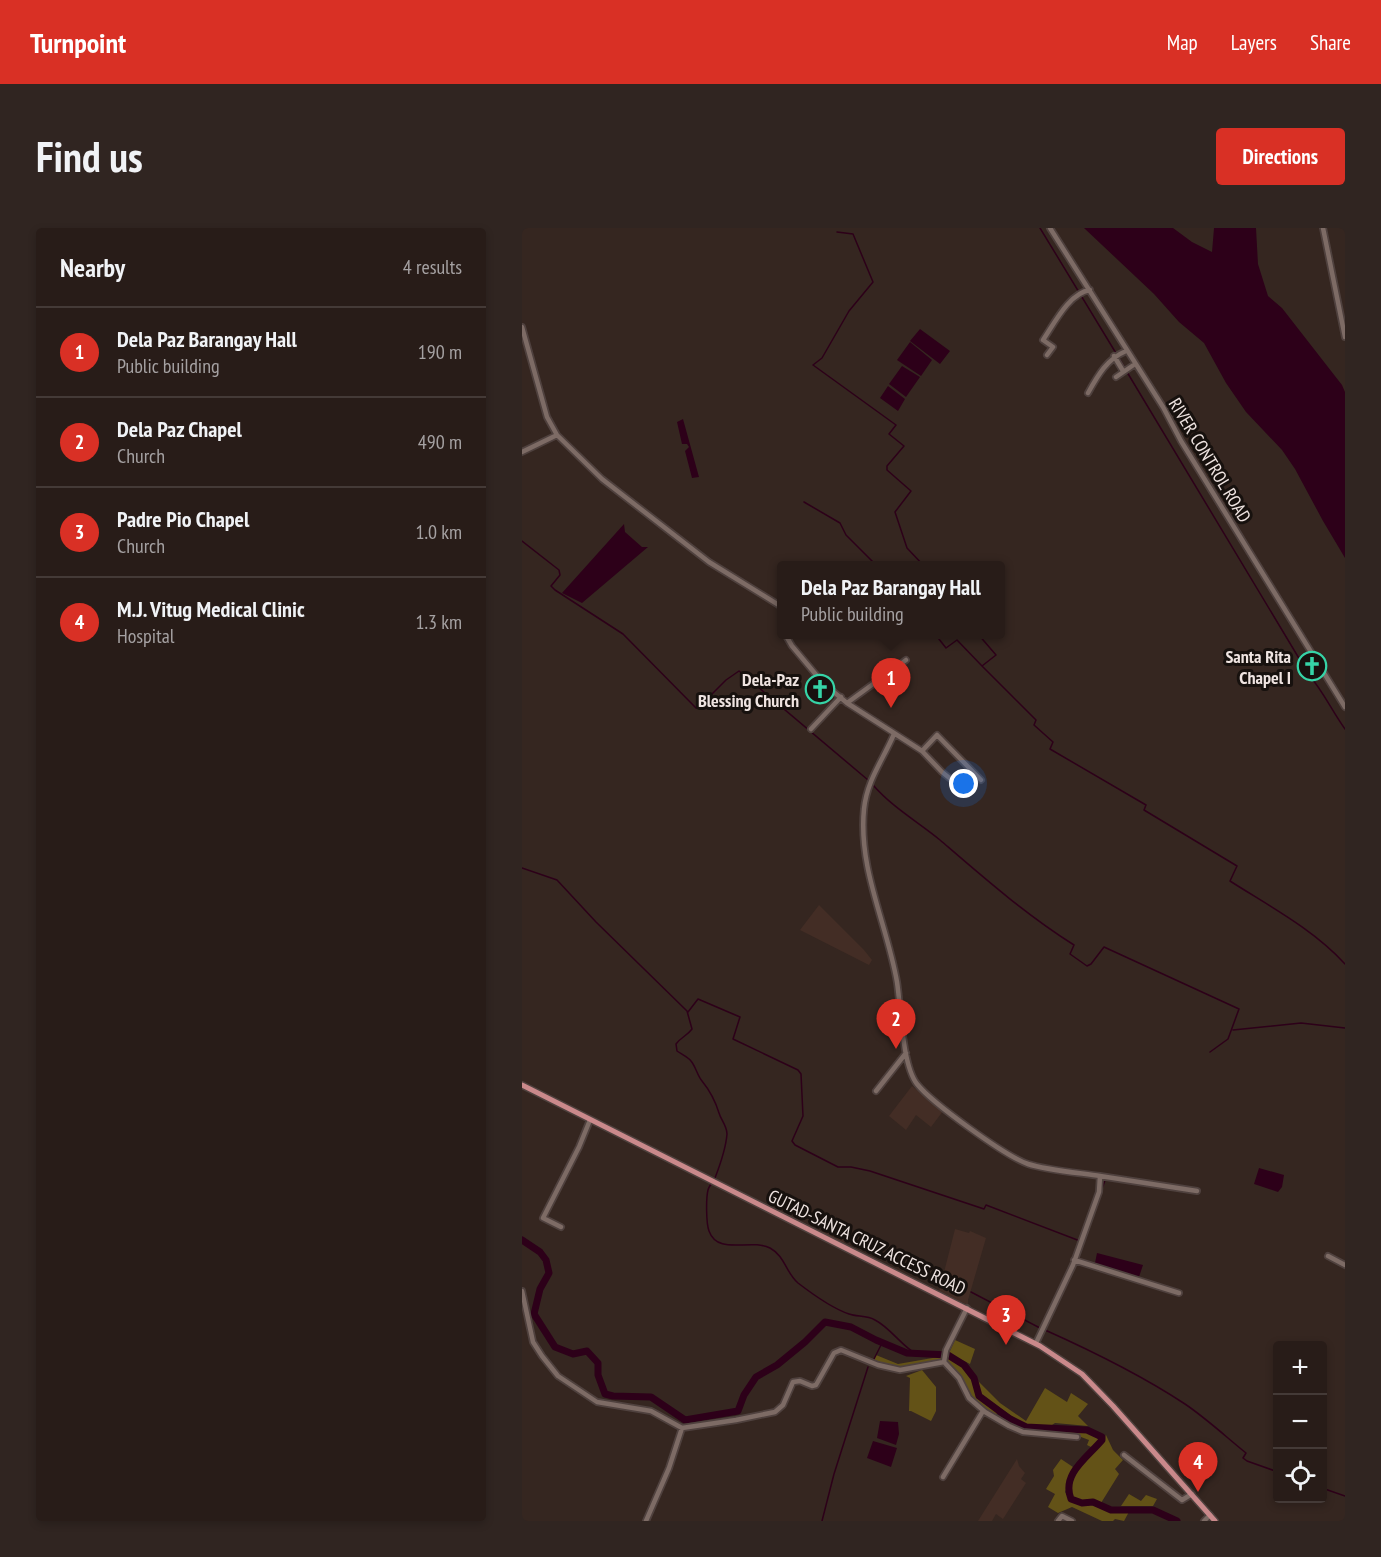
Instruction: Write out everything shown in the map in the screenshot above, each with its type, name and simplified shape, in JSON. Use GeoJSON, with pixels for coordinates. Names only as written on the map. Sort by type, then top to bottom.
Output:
{"type":"FeatureCollection","features":[{"type":"Feature","properties":{"kind":"main road","name":"GUTAD-SANTA CRUZ ACCESS ROAD"},"geometry":{"type":"LineString","coordinates":[[522,1085],[1036,1344],[1082,1374],[1215,1521]]}},
{"type":"Feature","properties":{"kind":"street","name":"RIVER CONTROL ROAD"},"geometry":{"type":"LineString","coordinates":[[1050,228],[1163,407],[1180,441],[1345,707]]}},
{"type":"Feature","properties":{"kind":"street"},"geometry":{"type":"LineString","coordinates":[[1323,228],[1345,337]]}},
{"type":"Feature","properties":{"kind":"street"},"geometry":{"type":"LineString","coordinates":[[1047,355],[1053,347],[1043,340],[1078,294],[1090,290]]}},
{"type":"Feature","properties":{"kind":"street"},"geometry":{"type":"LineString","coordinates":[[522,327],[548,417],[556,435],[602,479],[684,543],[709,562],[777,604]]}},
{"type":"Feature","properties":{"kind":"street"},"geometry":{"type":"LineString","coordinates":[[1088,393],[1101,370],[1114,356],[1126,351]]}},
{"type":"Feature","properties":{"kind":"street"},"geometry":{"type":"LineString","coordinates":[[1114,356],[1124,371]]}},
{"type":"Feature","properties":{"kind":"street"},"geometry":{"type":"LineString","coordinates":[[1116,377],[1135,364]]}},
{"type":"Feature","properties":{"kind":"street"},"geometry":{"type":"LineString","coordinates":[[522,452],[556,435]]}},
{"type":"Feature","properties":{"kind":"street"},"geometry":{"type":"LineString","coordinates":[[788,639],[823,683],[847,703],[922,751],[942,772],[963,789]]}},
{"type":"Feature","properties":{"kind":"street"},"geometry":{"type":"LineString","coordinates":[[847,703],[906,660]]}},
{"type":"Feature","properties":{"kind":"street"},"geometry":{"type":"LineString","coordinates":[[811,729],[841,698]]}},
{"type":"Feature","properties":{"kind":"street"},"geometry":{"type":"LineString","coordinates":[[894,734],[867,788],[863,835],[867,867],[897,981],[906,1053],[916,1083],[961,1121],[1009,1154],[1028,1164],[1197,1191]]}},
{"type":"Feature","properties":{"kind":"street"},"geometry":{"type":"LineString","coordinates":[[922,751],[937,735],[981,780]]}},
{"type":"Feature","properties":{"kind":"street"},"geometry":{"type":"LineString","coordinates":[[876,1091],[906,1053]]}},
{"type":"Feature","properties":{"kind":"street"},"geometry":{"type":"LineString","coordinates":[[561,1227],[543,1218],[590,1120]]}},
{"type":"Feature","properties":{"kind":"street"},"geometry":{"type":"LineString","coordinates":[[1036,1344],[1074,1260],[1099,1192],[1100,1176]]}},
{"type":"Feature","properties":{"kind":"street"},"geometry":{"type":"LineString","coordinates":[[1328,1256],[1345,1265]]}},
{"type":"Feature","properties":{"kind":"street"},"geometry":{"type":"LineString","coordinates":[[1074,1260],[1179,1293]]}},
{"type":"Feature","properties":{"kind":"street"},"geometry":{"type":"LineString","coordinates":[[522,1291],[534,1342],[558,1376],[597,1402],[651,1410],[682,1428],[736,1420],[780,1409],[791,1383],[800,1381],[814,1386],[837,1350],[878,1365],[900,1370],[944,1360]]}},
{"type":"Feature","properties":{"kind":"street"},"geometry":{"type":"LineString","coordinates":[[967,1308],[946,1350],[944,1360],[958,1378],[969,1398],[983,1411],[1018,1431],[1077,1437]]}},
{"type":"Feature","properties":{"kind":"street"},"geometry":{"type":"LineString","coordinates":[[943,1477],[983,1411]]}},
{"type":"Feature","properties":{"kind":"street"},"geometry":{"type":"LineString","coordinates":[[646,1521],[669,1468],[682,1428]]}},
{"type":"Feature","properties":{"kind":"street"},"geometry":{"type":"LineString","coordinates":[[1124,1455],[1182,1500],[1192,1494]]}},
{"type":"Feature","properties":{"kind":"street"},"geometry":{"type":"LineString","coordinates":[[1204,1521],[1210,1515]]}},
{"type":"Feature","properties":{"kind":"street"},"geometry":{"type":"LineString","coordinates":[[1058,1521],[1062,1516],[1072,1521]]}},
{"type":"Feature","properties":{"kind":"shaded area"},"geometry":{"type":"Polygon","coordinates":[[[1084,228],[1173,228],[1192,242],[1212,252],[1214,228],[1256,228],[1258,264],[1268,296],[1282,308],[1342,385],[1345,392],[1345,558],[1295,469],[1282,450],[1246,412],[1226,383],[1204,343],[1179,322],[1154,294],[1084,228]]]}},
{"type":"Feature","properties":{"kind":"shaded area"},"geometry":{"type":"Polygon","coordinates":[[[920,329],[950,351],[940,364],[910,341],[920,329]]]}},
{"type":"Feature","properties":{"kind":"shaded area"},"geometry":{"type":"Polygon","coordinates":[[[910,342],[932,360],[921,376],[897,360],[910,342]]]}},
{"type":"Feature","properties":{"kind":"shaded area"},"geometry":{"type":"Polygon","coordinates":[[[902,366],[920,377],[906,397],[889,384],[902,366]]]}},
{"type":"Feature","properties":{"kind":"shaded area"},"geometry":{"type":"Polygon","coordinates":[[[888,386],[905,399],[898,411],[880,398],[888,386]]]}},
{"type":"Feature","properties":{"kind":"shaded area"},"geometry":{"type":"Polygon","coordinates":[[[683,419],[699,477],[692,478],[685,451],[689,447],[687,444],[682,444],[677,422],[683,419]]]}},
{"type":"Feature","properties":{"kind":"shaded area"},"geometry":{"type":"Polygon","coordinates":[[[624,524],[625,532],[642,547],[648,547],[582,603],[562,593],[624,524]]]}},
{"type":"Feature","properties":{"kind":"shaded area"},"geometry":{"type":"Polygon","coordinates":[[[819,905],[864,950],[872,960],[869,965],[800,930],[819,905]]]}},
{"type":"Feature","properties":{"kind":"shaded area"},"geometry":{"type":"Polygon","coordinates":[[[912,1086],[943,1111],[931,1127],[916,1115],[906,1130],[889,1116],[912,1086]]]}},
{"type":"Feature","properties":{"kind":"shaded area"},"geometry":{"type":"Polygon","coordinates":[[[1259,1168],[1284,1175],[1282,1187],[1278,1192],[1254,1184],[1259,1168]]]}},
{"type":"Feature","properties":{"kind":"shaded area"},"geometry":{"type":"Polygon","coordinates":[[[832,1222],[838,1225],[843,1222],[850,1225],[844,1244],[822,1233],[832,1222]]]}},
{"type":"Feature","properties":{"kind":"shaded area"},"geometry":{"type":"Polygon","coordinates":[[[955,1229],[969,1233],[970,1231],[986,1238],[968,1305],[939,1292],[955,1229]]]}},
{"type":"Feature","properties":{"kind":"shaded area"},"geometry":{"type":"Polygon","coordinates":[[[1097,1253],[1143,1265],[1139,1277],[1095,1263],[1097,1253]]]}},
{"type":"Feature","properties":{"kind":"shaded area"},"geometry":{"type":"Polygon","coordinates":[[[955,1340],[975,1349],[970,1364],[949,1353],[955,1340]]]}},
{"type":"Feature","properties":{"kind":"shaded area"},"geometry":{"type":"Polygon","coordinates":[[[876,1355],[898,1364],[944,1356],[943,1362],[905,1373],[871,1365],[876,1355]]]}},
{"type":"Feature","properties":{"kind":"shaded area"},"geometry":{"type":"Polygon","coordinates":[[[948,1358],[963,1367],[972,1378],[979,1397],[998,1412],[993,1418],[969,1398],[966,1387],[946,1364],[948,1358]]]}},
{"type":"Feature","properties":{"kind":"shaded area"},"geometry":{"type":"Polygon","coordinates":[[[922,1370],[936,1387],[936,1411],[931,1421],[909,1411],[910,1378],[906,1376],[922,1370]]]}},
{"type":"Feature","properties":{"kind":"shaded area"},"geometry":{"type":"Polygon","coordinates":[[[978,1381],[1000,1403],[1026,1421],[1045,1388],[1067,1402],[1071,1393],[1088,1404],[1078,1416],[1088,1426],[1055,1423],[1025,1425],[981,1395],[978,1381]]]}},
{"type":"Feature","properties":{"kind":"shaded area"},"geometry":{"type":"Polygon","coordinates":[[[880,1421],[898,1422],[899,1434],[896,1445],[877,1438],[880,1421]]]}},
{"type":"Feature","properties":{"kind":"shaded area"},"geometry":{"type":"Polygon","coordinates":[[[1033,1429],[1086,1431],[1100,1440],[1093,1448],[1087,1445],[1089,1440],[1081,1437],[1077,1439],[1026,1433],[1033,1429]]]}},
{"type":"Feature","properties":{"kind":"shaded area"},"geometry":{"type":"Polygon","coordinates":[[[1106,1435],[1113,1450],[1123,1460],[1115,1469],[1119,1474],[1101,1503],[1081,1501],[1073,1497],[1071,1488],[1073,1480],[1082,1464],[1102,1443],[1106,1435]]]}},
{"type":"Feature","properties":{"kind":"shaded area"},"geometry":{"type":"Polygon","coordinates":[[[873,1441],[897,1448],[891,1467],[867,1458],[873,1441]]]}},
{"type":"Feature","properties":{"kind":"shaded area"},"geometry":{"type":"Polygon","coordinates":[[[1017,1459],[1025,1473],[1021,1479],[1026,1483],[1003,1519],[996,1514],[992,1521],[978,1521],[1017,1459]]]}},
{"type":"Feature","properties":{"kind":"shaded area"},"geometry":{"type":"Polygon","coordinates":[[[1061,1459],[1073,1467],[1065,1492],[1070,1500],[1080,1505],[1092,1505],[1111,1512],[1130,1510],[1124,1521],[1115,1519],[1102,1521],[1072,1507],[1058,1513],[1048,1507],[1055,1494],[1046,1489],[1054,1476],[1053,1470],[1061,1459]]]}},
{"type":"Feature","properties":{"kind":"shaded area"},"geometry":{"type":"Polygon","coordinates":[[[1129,1494],[1141,1501],[1146,1495],[1157,1499],[1153,1506],[1121,1506],[1129,1494]]]}},
{"type":"Feature","properties":{"kind":"waterway"},"geometry":{"type":"LineString","coordinates":[[1040,228],[1125,368]]}},
{"type":"Feature","properties":{"kind":"waterway"},"geometry":{"type":"LineString","coordinates":[[837,232],[853,234],[873,282],[849,311],[822,358],[813,365],[896,425],[889,434],[904,446],[887,466],[887,470],[911,491],[895,512],[907,548],[919,561]]}},
{"type":"Feature","properties":{"kind":"waterway"},"geometry":{"type":"LineString","coordinates":[[1127,372],[1309,675],[1345,729]]}},
{"type":"Feature","properties":{"kind":"waterway"},"geometry":{"type":"LineString","coordinates":[[804,502],[840,523],[846,535],[872,561]]}},
{"type":"Feature","properties":{"kind":"waterway"},"geometry":{"type":"LineString","coordinates":[[522,541],[559,570],[560,575],[551,586],[555,590],[623,634],[696,708],[739,671],[868,780]]}},
{"type":"Feature","properties":{"kind":"waterway"},"geometry":{"type":"LineString","coordinates":[[939,639],[946,648],[957,640],[982,666]]}},
{"type":"Feature","properties":{"kind":"waterway"},"geometry":{"type":"LineString","coordinates":[[982,639],[996,655],[982,666],[1036,720],[1034,725],[1053,742],[1050,749],[1146,805],[1144,810],[1237,866],[1230,881],[1305,929],[1345,964]]}},
{"type":"Feature","properties":{"kind":"waterway"},"geometry":{"type":"LineString","coordinates":[[873,785],[1005,895],[1074,945],[1070,954],[1087,966],[1104,947],[1239,1009],[1228,1039],[1210,1052]]}},
{"type":"Feature","properties":{"kind":"waterway"},"geometry":{"type":"LineString","coordinates":[[522,868],[557,880],[596,922],[687,1011],[692,1029],[676,1044],[677,1051],[693,1063],[700,1079],[712,1096],[727,1131],[721,1162],[707,1194],[707,1222],[713,1238],[727,1245],[762,1245],[770,1248],[779,1255],[794,1279],[809,1291],[843,1312],[875,1320],[917,1354]]}},
{"type":"Feature","properties":{"kind":"waterway"},"geometry":{"type":"LineString","coordinates":[[688,1012],[698,999],[740,1017],[733,1039],[798,1070],[801,1074],[803,1116],[792,1141],[795,1145],[838,1167],[870,1171],[984,1209],[986,1205],[1080,1241]]}},
{"type":"Feature","properties":{"kind":"waterway"},"geometry":{"type":"LineString","coordinates":[[1233,1030],[1301,1023],[1345,1028]]}},
{"type":"Feature","properties":{"kind":"waterway"},"geometry":{"type":"LineString","coordinates":[[1084,1241],[1105,1180]]}},
{"type":"Feature","properties":{"kind":"waterway"},"geometry":{"type":"LineString","coordinates":[[522,1240],[540,1252],[546,1260],[549,1273],[540,1289],[534,1314],[555,1347],[573,1354],[587,1351],[598,1363],[598,1375],[605,1394],[651,1397],[685,1420],[738,1411],[744,1395],[756,1377],[777,1365],[825,1322],[851,1327],[907,1353],[948,1355],[964,1365],[974,1378],[979,1396],[1010,1419],[1026,1427],[1087,1430],[1102,1437],[1102,1440],[1073,1474],[1069,1490],[1071,1499],[1082,1503],[1093,1502],[1111,1510],[1153,1510],[1177,1521]]}},
{"type":"Feature","properties":{"kind":"waterway"},"geometry":{"type":"LineString","coordinates":[[971,1292],[1040,1328]]}},
{"type":"Feature","properties":{"kind":"waterway"},"geometry":{"type":"LineString","coordinates":[[1045,1330],[1081,1346],[1168,1393],[1201,1416],[1246,1453],[1243,1458],[1247,1461],[1273,1470]]}},
{"type":"Feature","properties":{"kind":"waterway"},"geometry":{"type":"LineString","coordinates":[[873,1361],[882,1343]]}},
{"type":"Feature","properties":{"kind":"waterway"},"geometry":{"type":"LineString","coordinates":[[822,1521],[834,1474],[868,1367]]}},
{"type":"Feature","properties":{"kind":"waterway"},"geometry":{"type":"LineString","coordinates":[[1327,1490],[1345,1496]]}},
{"type":"Feature","properties":{"kind":"place","name":"Santa Rita Chapel I"},"geometry":{"type":"Point","coordinates":[1312,666]}},
{"type":"Feature","properties":{"kind":"place","name":"Dela-Paz Blessing Church"},"geometry":{"type":"Point","coordinates":[820,689]}},
{"type":"Feature","properties":{"kind":"place","name":"Dela Paz Barangay Hall"},"geometry":{"type":"Point","coordinates":[891,708]}},
{"type":"Feature","properties":{"kind":"place","name":"Dela Paz Chapel"},"geometry":{"type":"Point","coordinates":[896,1049]}},
{"type":"Feature","properties":{"kind":"place","name":"Padre Pio Chapel"},"geometry":{"type":"Point","coordinates":[1006,1345]}},
{"type":"Feature","properties":{"kind":"place","name":"M.J. Vitug Medical Clinic"},"geometry":{"type":"Point","coordinates":[1198,1492]}}]}
